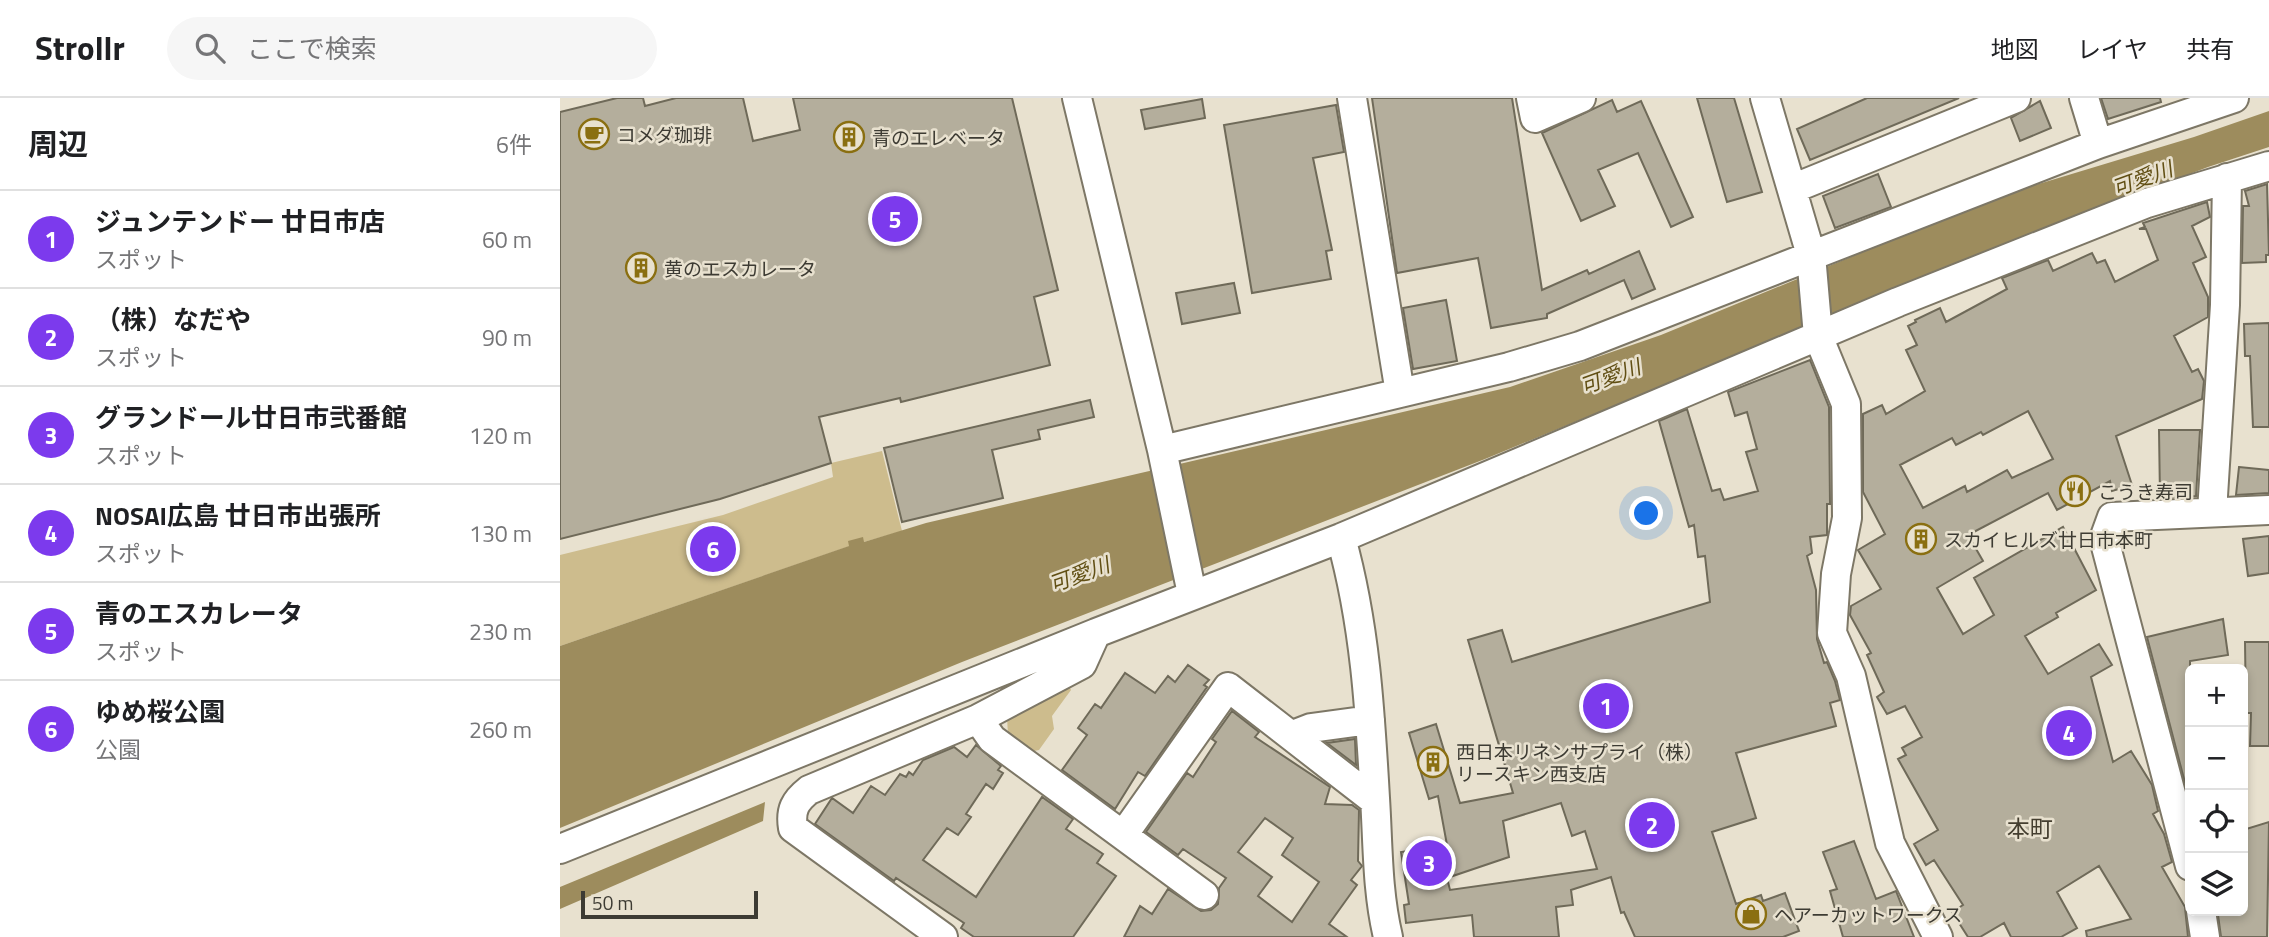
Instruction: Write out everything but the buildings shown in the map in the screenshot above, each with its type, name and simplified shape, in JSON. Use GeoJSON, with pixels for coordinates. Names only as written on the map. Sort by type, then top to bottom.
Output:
{"type":"FeatureCollection","features":[{"type":"Feature","properties":{"kind":"street"},"geometry":{"type":"LineString","coordinates":[[1077,98],[1164,457],[1191,587]]}},
{"type":"Feature","properties":{"kind":"street"},"geometry":{"type":"LineString","coordinates":[[1352,98],[1399,393]]}},
{"type":"Feature","properties":{"kind":"street"},"geometry":{"type":"LineString","coordinates":[[1531,98],[1535,118],[1581,98]]}},
{"type":"Feature","properties":{"kind":"street"},"geometry":{"type":"LineString","coordinates":[[1765,98],[1810,259],[1817,327],[1846,404],[1847,518],[1836,574],[1832,633],[1851,676],[1891,843],[1938,937]]}},
{"type":"Feature","properties":{"kind":"street"},"geometry":{"type":"LineString","coordinates":[[1792,189],[2016,98]]}},
{"type":"Feature","properties":{"kind":"street"},"geometry":{"type":"LineString","coordinates":[[2084,98],[2098,144]]}},
{"type":"Feature","properties":{"kind":"street"},"geometry":{"type":"LineString","coordinates":[[1164,457],[1399,393],[1509,367],[1580,345],[1810,259],[2098,144],[2234,98]]}},
{"type":"Feature","properties":{"kind":"street"},"geometry":{"type":"LineString","coordinates":[[560,849],[1096,633],[1191,587],[1341,538],[1817,327],[2147,203],[2269,166]]}},
{"type":"Feature","properties":{"kind":"street"},"geometry":{"type":"LineString","coordinates":[[2212,512],[2223,345],[2227,178]]}},
{"type":"Feature","properties":{"kind":"street"},"geometry":{"type":"LineString","coordinates":[[2187,853],[2104,539],[2112,516],[2269,510]]}},
{"type":"Feature","properties":{"kind":"street"},"geometry":{"type":"LineString","coordinates":[[1341,538],[1355,589],[1363,637],[1378,874],[1388,937]]}},
{"type":"Feature","properties":{"kind":"street"},"geometry":{"type":"LineString","coordinates":[[943,937],[793,828],[791,816],[796,800],[809,790],[978,719],[1082,664],[1096,633]]}},
{"type":"Feature","properties":{"kind":"street"},"geometry":{"type":"LineString","coordinates":[[1124,834],[1228,687],[1375,801]]}},
{"type":"Feature","properties":{"kind":"street"},"geometry":{"type":"LineString","coordinates":[[978,719],[992,739],[1205,895]]}},
{"type":"Feature","properties":{"kind":"street"},"geometry":{"type":"LineString","coordinates":[[1293,735],[1311,728],[1370,720]]}},
{"type":"Feature","properties":{"kind":"street"},"geometry":{"type":"LineString","coordinates":[[2202,916],[2205,937]]}},
{"type":"Feature","properties":{"kind":"shaded area"},"geometry":{"type":"Polygon","coordinates":[[[882,451],[902,531],[864,542],[849,542],[850,546],[560,646],[560,555],[723,515],[833,477],[831,463],[882,451]]]}},
{"type":"Feature","properties":{"kind":"shaded area"},"geometry":{"type":"Polygon","coordinates":[[[1069,686],[1071,690],[1052,716],[1054,729],[1039,750],[1029,752],[1008,735],[1007,717],[1069,686]]]}},
{"type":"Feature","properties":{"kind":"water","name":"可愛川"},"geometry":{"type":"Polygon","coordinates":[[[2269,111],[2269,147],[2208,167],[2006,244],[1485,459],[962,662],[560,828],[560,646],[849,546],[848,541],[863,537],[864,542],[926,523],[1510,387],[1661,335],[1999,196],[2194,137],[2269,111]]]}},
{"type":"Feature","properties":{"kind":"water"},"geometry":{"type":"Polygon","coordinates":[[[765,802],[763,821],[560,909],[560,887],[765,802]]]}},
{"type":"Feature","properties":{"kind":"place","name":"コメダ珈琲"},"geometry":{"type":"Point","coordinates":[594,134]}},
{"type":"Feature","properties":{"kind":"place","name":"青のエレベータ"},"geometry":{"type":"Point","coordinates":[849,137]}},
{"type":"Feature","properties":{"kind":"place","name":"青のエスカレータ"},"geometry":{"type":"Point","coordinates":[895,219]}},
{"type":"Feature","properties":{"kind":"place","name":"黄のエスカレータ"},"geometry":{"type":"Point","coordinates":[641,268]}},
{"type":"Feature","properties":{"kind":"place","name":"こうき寿司"},"geometry":{"type":"Point","coordinates":[2075,491]}},
{"type":"Feature","properties":{"kind":"place","name":"スカイヒルズ廿日市本町"},"geometry":{"type":"Point","coordinates":[1921,539]}},
{"type":"Feature","properties":{"kind":"place","name":"ゆめ桜公園"},"geometry":{"type":"Point","coordinates":[713,549]}},
{"type":"Feature","properties":{"kind":"place","name":"ジュンテンドー 廿日市店"},"geometry":{"type":"Point","coordinates":[1606,706]}},
{"type":"Feature","properties":{"kind":"place","name":"NOSAI広島 廿日市出張所"},"geometry":{"type":"Point","coordinates":[2069,733]}},
{"type":"Feature","properties":{"kind":"place","name":"西日本リネンサプライ（株） リースキン西支店"},"geometry":{"type":"Point","coordinates":[1433,762]}},
{"type":"Feature","properties":{"kind":"place","name":"（株）なだや"},"geometry":{"type":"Point","coordinates":[1652,825]}},
{"type":"Feature","properties":{"kind":"place","name":"グランドール廿日市弐番館"},"geometry":{"type":"Point","coordinates":[1429,863]}},
{"type":"Feature","properties":{"kind":"place","name":"ヘアーカットワークス"},"geometry":{"type":"Point","coordinates":[1751,914]}},
{"type":"Feature","properties":{"kind":"district","name":"本町"},"geometry":{"type":"Point","coordinates":[2030,828]}}]}
